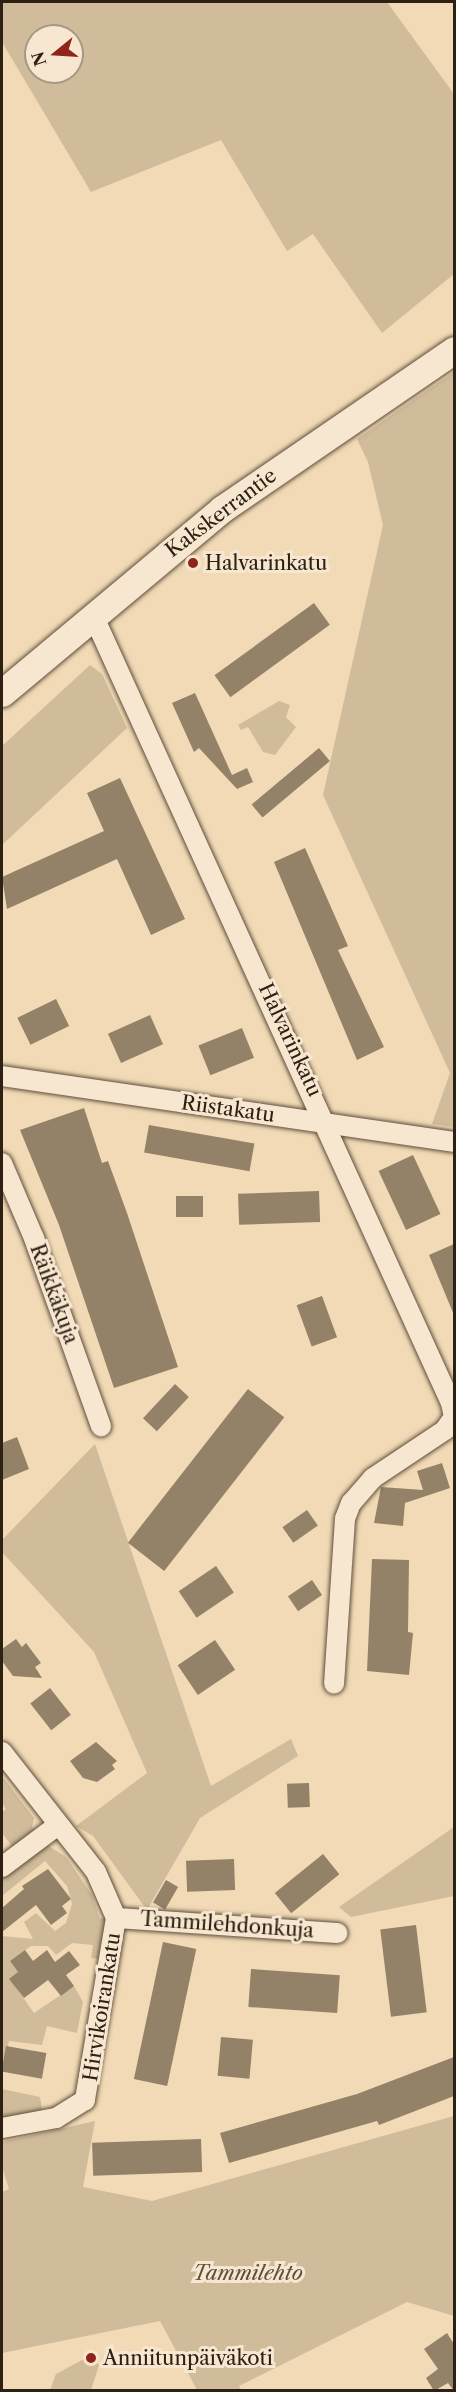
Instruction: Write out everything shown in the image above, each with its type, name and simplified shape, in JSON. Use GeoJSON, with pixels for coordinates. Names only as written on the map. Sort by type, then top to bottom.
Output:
{"type":"FeatureCollection","features":[{"type":"Feature","properties":{"kind":"main road","name":"Kakskerrantie"},"geometry":{"type":"LineString","coordinates":[[2,693],[222,509],[454,350]]}},
{"type":"Feature","properties":{"kind":"street","name":"Halvarinkatu"},"geometry":{"type":"LineString","coordinates":[[93,615],[329,1125],[452,1403],[454,1417],[445,1430],[373,1478],[351,1503],[345,1519],[334,1684]]}},
{"type":"Feature","properties":{"kind":"street","name":"Riistakatu"},"geometry":{"type":"LineString","coordinates":[[2,1076],[454,1142]]}},
{"type":"Feature","properties":{"kind":"street","name":"Räikkäkuja"},"geometry":{"type":"LineString","coordinates":[[2,1163],[34,1238],[101,1426]]}},
{"type":"Feature","properties":{"kind":"street","name":"Hirvikoirankatu"},"geometry":{"type":"LineString","coordinates":[[2,1752],[96,1872],[116,1918],[85,2100],[56,2118],[2,2128]]}},
{"type":"Feature","properties":{"kind":"street"},"geometry":{"type":"LineString","coordinates":[[2,1867],[58,1825]]}},
{"type":"Feature","properties":{"kind":"street","name":"Tammilehdonkuja"},"geometry":{"type":"LineString","coordinates":[[116,1918],[337,1933]]}},
{"type":"Feature","properties":{"kind":"green space"},"geometry":{"type":"Polygon","coordinates":[[[2,2],[387,2],[454,94],[454,274],[382,333],[313,234],[287,251],[221,140],[91,192],[27,84],[84,84],[84,24],[24,24],[24,79],[2,42],[2,2]]]}},
{"type":"Feature","properties":{"kind":"green space"},"geometry":{"type":"Polygon","coordinates":[[[454,372],[454,1127],[432,1124],[450,1073],[323,795],[383,525],[368,462],[357,439],[454,372]]]}},
{"type":"Feature","properties":{"kind":"green space"},"geometry":{"type":"Polygon","coordinates":[[[90,665],[102,674],[127,728],[2,845],[2,746],[90,665]]]}},
{"type":"Feature","properties":{"kind":"green space"},"geometry":{"type":"Polygon","coordinates":[[[279,701],[290,705],[286,717],[296,727],[275,755],[263,752],[248,727],[241,730],[238,725],[279,701]]]}},
{"type":"Feature","properties":{"kind":"green space"},"geometry":{"type":"Polygon","coordinates":[[[95,1444],[211,1786],[291,1739],[298,1756],[200,1818],[147,1910],[93,1836],[76,1826],[147,1773],[94,1652],[2,1552],[2,1540],[95,1444]]]}},
{"type":"Feature","properties":{"kind":"green space"},"geometry":{"type":"Polygon","coordinates":[[[2,1776],[34,1818],[32,1827],[37,1832],[15,1850],[2,1833],[2,1812],[6,1809],[2,1803],[2,1776]]]}},
{"type":"Feature","properties":{"kind":"green space"},"geometry":{"type":"Polygon","coordinates":[[[454,1827],[454,1896],[351,1917],[339,1907],[454,1827]]]}},
{"type":"Feature","properties":{"kind":"green space"},"geometry":{"type":"Polygon","coordinates":[[[47,1845],[66,1857],[92,1895],[100,1919],[106,1917],[101,1959],[91,1958],[93,1945],[72,1943],[56,1955],[48,1946],[31,1946],[10,1961],[18,1972],[10,1979],[34,2013],[74,1986],[83,2002],[77,2033],[47,2026],[42,2045],[9,2041],[2,2070],[2,1936],[33,1939],[24,1922],[36,1913],[55,1931],[66,1923],[72,1904],[67,1886],[45,1861],[2,1896],[2,1876],[47,1845]]]}},
{"type":"Feature","properties":{"kind":"green space"},"geometry":{"type":"Polygon","coordinates":[[[2,2089],[40,2097],[42,2110],[2,2118],[2,2089]]]}},
{"type":"Feature","properties":{"kind":"green space","name":"Tammilehto"},"geometry":{"type":"Polygon","coordinates":[[[454,2116],[454,2316],[407,2302],[239,2386],[241,2390],[197,2390],[160,2321],[2,2353],[2,2192],[9,2189],[2,2167],[2,2142],[95,2121],[83,2187],[152,2201],[454,2116]]]}},
{"type":"Feature","properties":{"kind":"green space"},"geometry":{"type":"Polygon","coordinates":[[[84,2359],[94,2359],[99,2365],[91,2390],[50,2390],[56,2374],[84,2359]]]}},
{"type":"Feature","properties":{"kind":"building"},"geometry":{"type":"Polygon","coordinates":[[[314,603],[330,625],[230,697],[214,675],[314,603]]]}},
{"type":"Feature","properties":{"kind":"building"},"geometry":{"type":"Polygon","coordinates":[[[195,693],[232,775],[247,768],[253,782],[237,789],[199,748],[194,752],[172,703],[195,693]]]}},
{"type":"Feature","properties":{"kind":"building"},"geometry":{"type":"Polygon","coordinates":[[[319,748],[330,761],[263,818],[252,805],[319,748]]]}},
{"type":"Feature","properties":{"kind":"building"},"geometry":{"type":"Polygon","coordinates":[[[120,778],[185,919],[151,935],[117,859],[7,909],[2,877],[104,831],[87,793],[120,778]]]}},
{"type":"Feature","properties":{"kind":"building"},"geometry":{"type":"Polygon","coordinates":[[[305,848],[348,946],[338,950],[384,1047],[357,1060],[274,862],[305,848]]]}},
{"type":"Feature","properties":{"kind":"building"},"geometry":{"type":"Polygon","coordinates":[[[56,999],[69,1026],[31,1045],[17,1018],[56,999]]]}},
{"type":"Feature","properties":{"kind":"building"},"geometry":{"type":"Polygon","coordinates":[[[150,1015],[163,1044],[121,1063],[108,1034],[150,1015]]]}},
{"type":"Feature","properties":{"kind":"building"},"geometry":{"type":"Polygon","coordinates":[[[242,1028],[254,1058],[210,1075],[198,1046],[242,1028]]]}},
{"type":"Feature","properties":{"kind":"building"},"geometry":{"type":"Polygon","coordinates":[[[84,1108],[102,1163],[108,1161],[127,1213],[178,1367],[114,1388],[59,1225],[20,1130],[84,1108]]]}},
{"type":"Feature","properties":{"kind":"building"},"geometry":{"type":"Polygon","coordinates":[[[149,1125],[254,1144],[250,1171],[144,1153],[149,1125]]]}},
{"type":"Feature","properties":{"kind":"building"},"geometry":{"type":"Polygon","coordinates":[[[413,1155],[440,1214],[406,1230],[379,1171],[413,1155]]]}},
{"type":"Feature","properties":{"kind":"building"},"geometry":{"type":"Polygon","coordinates":[[[319,1191],[320,1222],[239,1225],[238,1194],[319,1191]]]}},
{"type":"Feature","properties":{"kind":"building"},"geometry":{"type":"Polygon","coordinates":[[[176,1196],[203,1196],[203,1217],[176,1217],[176,1196]]]}},
{"type":"Feature","properties":{"kind":"building"},"geometry":{"type":"Polygon","coordinates":[[[454,1244],[454,1315],[429,1255],[454,1244]]]}},
{"type":"Feature","properties":{"kind":"building"},"geometry":{"type":"Polygon","coordinates":[[[322,1296],[337,1337],[312,1347],[297,1305],[322,1296]]]}},
{"type":"Feature","properties":{"kind":"building"},"geometry":{"type":"Polygon","coordinates":[[[175,1384],[189,1397],[157,1431],[143,1418],[175,1384]]]}},
{"type":"Feature","properties":{"kind":"building"},"geometry":{"type":"Polygon","coordinates":[[[248,1389],[284,1417],[164,1571],[128,1543],[248,1389]]]}},
{"type":"Feature","properties":{"kind":"building"},"geometry":{"type":"Polygon","coordinates":[[[17,1437],[29,1469],[2,1480],[2,1443],[17,1437]]]}},
{"type":"Feature","properties":{"kind":"building"},"geometry":{"type":"Polygon","coordinates":[[[442,1463],[450,1488],[405,1503],[403,1526],[374,1523],[381,1487],[423,1490],[417,1471],[442,1463]]]}},
{"type":"Feature","properties":{"kind":"building"},"geometry":{"type":"Polygon","coordinates":[[[307,1510],[318,1526],[293,1543],[282,1527],[307,1510]]]}},
{"type":"Feature","properties":{"kind":"building"},"geometry":{"type":"Polygon","coordinates":[[[372,1559],[409,1560],[408,1632],[413,1633],[409,1675],[367,1671],[372,1559]]]}},
{"type":"Feature","properties":{"kind":"building"},"geometry":{"type":"Polygon","coordinates":[[[216,1566],[234,1593],[197,1618],[179,1591],[216,1566]]]}},
{"type":"Feature","properties":{"kind":"building"},"geometry":{"type":"Polygon","coordinates":[[[312,1580],[322,1595],[298,1611],[288,1596],[312,1580]]]}},
{"type":"Feature","properties":{"kind":"building"},"geometry":{"type":"Polygon","coordinates":[[[16,1639],[22,1647],[26,1643],[41,1663],[35,1667],[42,1678],[13,1676],[2,1661],[2,1649],[16,1639]]]}},
{"type":"Feature","properties":{"kind":"building"},"geometry":{"type":"Polygon","coordinates":[[[215,1640],[235,1670],[198,1695],[178,1665],[215,1640]]]}},
{"type":"Feature","properties":{"kind":"building"},"geometry":{"type":"Polygon","coordinates":[[[50,1688],[71,1715],[51,1730],[30,1703],[50,1688]]]}},
{"type":"Feature","properties":{"kind":"building"},"geometry":{"type":"Polygon","coordinates":[[[96,1742],[117,1761],[112,1765],[115,1769],[97,1782],[83,1778],[70,1761],[96,1742]]]}},
{"type":"Feature","properties":{"kind":"building"},"geometry":{"type":"Polygon","coordinates":[[[309,1783],[310,1807],[288,1808],[287,1784],[309,1783]]]}},
{"type":"Feature","properties":{"kind":"building"},"geometry":{"type":"Polygon","coordinates":[[[323,1854],[339,1874],[291,1913],[275,1893],[323,1854]]]}},
{"type":"Feature","properties":{"kind":"building"},"geometry":{"type":"Polygon","coordinates":[[[234,1859],[235,1890],[187,1892],[186,1861],[234,1859]]]}},
{"type":"Feature","properties":{"kind":"building"},"geometry":{"type":"Polygon","coordinates":[[[48,1869],[71,1899],[62,1906],[67,1913],[51,1925],[36,1905],[2,1932],[2,1908],[24,1889],[22,1886],[48,1869]]]}},
{"type":"Feature","properties":{"kind":"building"},"geometry":{"type":"Polygon","coordinates":[[[166,1880],[178,1887],[165,1910],[153,1903],[166,1880]]]}},
{"type":"Feature","properties":{"kind":"building"},"geometry":{"type":"Polygon","coordinates":[[[416,1925],[427,2012],[391,2017],[380,1929],[416,1925]]]}},
{"type":"Feature","properties":{"kind":"building"},"geometry":{"type":"Polygon","coordinates":[[[163,1942],[196,1949],[167,2086],[134,2079],[163,1942]]]}},
{"type":"Feature","properties":{"kind":"building"},"geometry":{"type":"Polygon","coordinates":[[[25,1950],[33,1961],[47,1950],[55,1962],[69,1951],[80,1965],[66,1975],[74,1986],[61,1996],[48,1980],[24,1998],[9,1979],[18,1972],[10,1961],[25,1950]]]}},
{"type":"Feature","properties":{"kind":"building"},"geometry":{"type":"Polygon","coordinates":[[[251,1969],[340,1975],[337,2013],[248,2007],[251,1969]]]}},
{"type":"Feature","properties":{"kind":"building"},"geometry":{"type":"Polygon","coordinates":[[[221,2037],[253,2040],[249,2079],[218,2076],[221,2037]]]}},
{"type":"Feature","properties":{"kind":"building"},"geometry":{"type":"Polygon","coordinates":[[[6,2046],[46,2053],[42,2079],[2,2072],[6,2046]]]}},
{"type":"Feature","properties":{"kind":"building"},"geometry":{"type":"Polygon","coordinates":[[[454,2057],[454,2096],[379,2125],[377,2121],[229,2163],[220,2133],[357,2094],[454,2057]]]}},
{"type":"Feature","properties":{"kind":"building"},"geometry":{"type":"Polygon","coordinates":[[[201,2139],[202,2172],[93,2176],[92,2143],[201,2139]]]}},
{"type":"Feature","properties":{"kind":"building"},"geometry":{"type":"Polygon","coordinates":[[[447,2333],[454,2344],[454,2391],[448,2383],[434,2391],[426,2378],[438,2369],[424,2349],[447,2333]]]}},
{"type":"Feature","properties":{"kind":"place","name":"Halvarinkatu"},"geometry":{"type":"Point","coordinates":[193,563]}},
{"type":"Feature","properties":{"kind":"place","name":"Anniitunpäiväkoti"},"geometry":{"type":"Point","coordinates":[91,2358]}}]}
